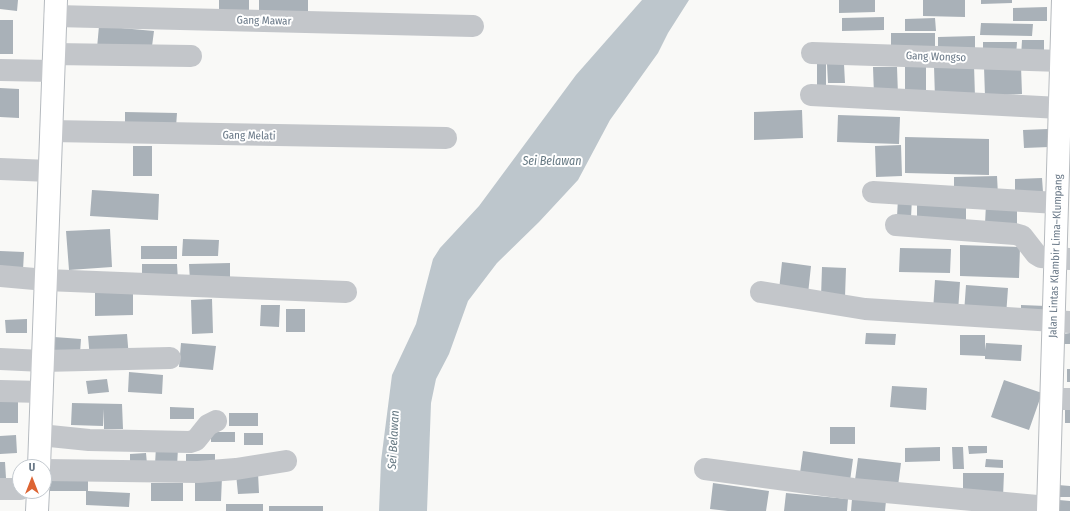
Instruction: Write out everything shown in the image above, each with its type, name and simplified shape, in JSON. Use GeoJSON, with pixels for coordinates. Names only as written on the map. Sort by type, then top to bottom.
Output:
{"type":"FeatureCollection","features":[{"type":"Feature","properties":{"kind":"main road","name":"Jalan Lintas Klambir Lima–Klumpang"},"geometry":{"type":"LineString","coordinates":[[1048,509],[1061,399],[1063,259],[1057,203],[1063,0]]}},
{"type":"Feature","properties":{"kind":"main road"},"geometry":{"type":"LineString","coordinates":[[39,459],[56,8]]}},
{"type":"Feature","properties":{"kind":"main road"},"geometry":{"type":"LineString","coordinates":[[37,511],[38,499]]}},
{"type":"Feature","properties":{"kind":"street","name":"Gang Mawar"},"geometry":{"type":"LineString","coordinates":[[56,8],[472,26]]}},
{"type":"Feature","properties":{"kind":"street","name":"Gang Wongso"},"geometry":{"type":"LineString","coordinates":[[812,53],[1061,61]]}},
{"type":"Feature","properties":{"kind":"street"},"geometry":{"type":"LineString","coordinates":[[0,70],[54,63],[191,56]]}},
{"type":"Feature","properties":{"kind":"street"},"geometry":{"type":"LineString","coordinates":[[811,95],[1060,108]]}},
{"type":"Feature","properties":{"kind":"street","name":"Gang Melati"},"geometry":{"type":"LineString","coordinates":[[51,131],[233,136],[446,138]]}},
{"type":"Feature","properties":{"kind":"street"},"geometry":{"type":"LineString","coordinates":[[0,169],[50,171]]}},
{"type":"Feature","properties":{"kind":"street"},"geometry":{"type":"LineString","coordinates":[[873,192],[1057,203]]}},
{"type":"Feature","properties":{"kind":"street"},"geometry":{"type":"LineString","coordinates":[[896,225],[1015,234],[1022,236],[1036,254],[1063,259]]}},
{"type":"Feature","properties":{"kind":"street"},"geometry":{"type":"LineString","coordinates":[[0,276],[46,280],[346,292]]}},
{"type":"Feature","properties":{"kind":"street"},"geometry":{"type":"LineString","coordinates":[[761,292],[865,309],[1062,322]]}},
{"type":"Feature","properties":{"kind":"street"},"geometry":{"type":"LineString","coordinates":[[0,359],[43,361],[170,358]]}},
{"type":"Feature","properties":{"kind":"street"},"geometry":{"type":"LineString","coordinates":[[0,391],[42,392]]}},
{"type":"Feature","properties":{"kind":"street"},"geometry":{"type":"LineString","coordinates":[[40,435],[89,440],[190,442],[196,440],[208,425],[216,421]]}},
{"type":"Feature","properties":{"kind":"street"},"geometry":{"type":"LineString","coordinates":[[52,470],[198,472],[244,469],[286,461]]}},
{"type":"Feature","properties":{"kind":"street"},"geometry":{"type":"LineString","coordinates":[[705,470],[853,489],[1048,509]]}},
{"type":"Feature","properties":{"kind":"street"},"geometry":{"type":"LineString","coordinates":[[0,489],[12,490]]}},
{"type":"Feature","properties":{"kind":"water","name":"Sei Belawan"},"geometry":{"type":"Polygon","coordinates":[[[642,0],[689,0],[668,33],[658,53],[610,120],[578,180],[539,222],[497,263],[468,301],[449,354],[436,379],[431,403],[427,511],[379,511],[381,461],[392,375],[416,324],[433,259],[440,248],[479,206],[576,75],[642,0]]]}},
{"type":"Feature","properties":{"kind":"building"},"geometry":{"type":"Polygon","coordinates":[[[0,0],[18,0],[17,11],[0,9],[0,0]]]}},
{"type":"Feature","properties":{"kind":"building"},"geometry":{"type":"Polygon","coordinates":[[[219,0],[249,0],[249,17],[219,17],[219,0]]]}},
{"type":"Feature","properties":{"kind":"building"},"geometry":{"type":"Polygon","coordinates":[[[259,0],[308,0],[308,15],[259,15],[259,0]]]}},
{"type":"Feature","properties":{"kind":"building"},"geometry":{"type":"Polygon","coordinates":[[[839,0],[875,0],[875,12],[839,13],[839,0]]]}},
{"type":"Feature","properties":{"kind":"building"},"geometry":{"type":"Polygon","coordinates":[[[923,0],[965,0],[965,17],[923,16],[923,0]]]}},
{"type":"Feature","properties":{"kind":"building"},"geometry":{"type":"Polygon","coordinates":[[[981,0],[1012,0],[1012,3],[981,4],[981,0]]]}},
{"type":"Feature","properties":{"kind":"building"},"geometry":{"type":"Polygon","coordinates":[[[1047,7],[1047,21],[1013,21],[1013,8],[1047,7]]]}},
{"type":"Feature","properties":{"kind":"building"},"geometry":{"type":"Polygon","coordinates":[[[884,17],[884,30],[842,31],[842,18],[884,17]]]}},
{"type":"Feature","properties":{"kind":"building"},"geometry":{"type":"Polygon","coordinates":[[[935,18],[936,31],[905,31],[905,19],[935,18]]]}},
{"type":"Feature","properties":{"kind":"building"},"geometry":{"type":"Polygon","coordinates":[[[0,20],[13,20],[13,54],[0,54],[0,20]]]}},
{"type":"Feature","properties":{"kind":"building"},"geometry":{"type":"Polygon","coordinates":[[[981,23],[1033,24],[1032,36],[980,35],[981,23]]]}},
{"type":"Feature","properties":{"kind":"building"},"geometry":{"type":"Polygon","coordinates":[[[99,26],[154,31],[151,54],[97,48],[99,26]]]}},
{"type":"Feature","properties":{"kind":"building"},"geometry":{"type":"Polygon","coordinates":[[[891,33],[935,33],[935,54],[891,54],[891,33]]]}},
{"type":"Feature","properties":{"kind":"building"},"geometry":{"type":"Polygon","coordinates":[[[975,36],[975,55],[938,56],[938,37],[975,36]]]}},
{"type":"Feature","properties":{"kind":"building"},"geometry":{"type":"Polygon","coordinates":[[[1022,40],[1044,40],[1044,57],[1021,57],[1022,40]]]}},
{"type":"Feature","properties":{"kind":"building"},"geometry":{"type":"Polygon","coordinates":[[[983,42],[1017,42],[1016,56],[983,55],[983,42]]]}},
{"type":"Feature","properties":{"kind":"building"},"geometry":{"type":"Polygon","coordinates":[[[817,64],[826,64],[826,85],[817,85],[817,64]]]}},
{"type":"Feature","properties":{"kind":"building"},"geometry":{"type":"Polygon","coordinates":[[[827,64],[844,64],[845,83],[828,83],[827,64]]]}},
{"type":"Feature","properties":{"kind":"building"},"geometry":{"type":"Polygon","coordinates":[[[905,64],[926,64],[926,96],[905,96],[905,64]]]}},
{"type":"Feature","properties":{"kind":"building"},"geometry":{"type":"Polygon","coordinates":[[[974,65],[975,97],[935,98],[934,66],[974,65]]]}},
{"type":"Feature","properties":{"kind":"building"},"geometry":{"type":"Polygon","coordinates":[[[1021,66],[1022,94],[985,96],[984,67],[1021,66]]]}},
{"type":"Feature","properties":{"kind":"building"},"geometry":{"type":"Polygon","coordinates":[[[873,67],[897,67],[898,95],[874,95],[873,67]]]}},
{"type":"Feature","properties":{"kind":"building"},"geometry":{"type":"Polygon","coordinates":[[[0,88],[19,89],[19,118],[0,117],[0,88]]]}},
{"type":"Feature","properties":{"kind":"building"},"geometry":{"type":"Polygon","coordinates":[[[802,110],[803,138],[754,140],[754,112],[802,110]]]}},
{"type":"Feature","properties":{"kind":"building"},"geometry":{"type":"Polygon","coordinates":[[[125,112],[177,113],[176,127],[125,126],[125,112]]]}},
{"type":"Feature","properties":{"kind":"building"},"geometry":{"type":"Polygon","coordinates":[[[838,115],[900,117],[899,144],[837,142],[838,115]]]}},
{"type":"Feature","properties":{"kind":"building"},"geometry":{"type":"Polygon","coordinates":[[[1048,129],[1049,147],[1024,148],[1023,130],[1048,129]]]}},
{"type":"Feature","properties":{"kind":"building"},"geometry":{"type":"Polygon","coordinates":[[[905,137],[989,139],[989,175],[905,173],[905,137]]]}},
{"type":"Feature","properties":{"kind":"building"},"geometry":{"type":"Polygon","coordinates":[[[901,145],[902,176],[876,177],[875,146],[901,145]]]}},
{"type":"Feature","properties":{"kind":"building"},"geometry":{"type":"Polygon","coordinates":[[[133,146],[152,146],[152,176],[133,176],[133,146]]]}},
{"type":"Feature","properties":{"kind":"building"},"geometry":{"type":"Polygon","coordinates":[[[997,176],[998,195],[954,196],[954,177],[997,176]]]}},
{"type":"Feature","properties":{"kind":"building"},"geometry":{"type":"Polygon","coordinates":[[[1042,178],[1043,192],[1015,193],[1015,179],[1042,178]]]}},
{"type":"Feature","properties":{"kind":"building"},"geometry":{"type":"Polygon","coordinates":[[[92,190],[159,194],[158,220],[90,216],[92,190]]]}},
{"type":"Feature","properties":{"kind":"building"},"geometry":{"type":"Polygon","coordinates":[[[898,198],[912,198],[911,218],[897,217],[898,198]]]}},
{"type":"Feature","properties":{"kind":"building"},"geometry":{"type":"Polygon","coordinates":[[[917,202],[966,203],[966,220],[917,220],[917,202]]]}},
{"type":"Feature","properties":{"kind":"building"},"geometry":{"type":"Polygon","coordinates":[[[986,204],[1017,205],[1017,225],[985,224],[986,204]]]}},
{"type":"Feature","properties":{"kind":"building"},"geometry":{"type":"Polygon","coordinates":[[[110,229],[112,267],[69,270],[66,231],[110,229]]]}},
{"type":"Feature","properties":{"kind":"building"},"geometry":{"type":"Polygon","coordinates":[[[183,239],[219,240],[218,256],[182,256],[183,239]]]}},
{"type":"Feature","properties":{"kind":"building"},"geometry":{"type":"Polygon","coordinates":[[[960,245],[1020,247],[1019,278],[960,276],[960,245]]]}},
{"type":"Feature","properties":{"kind":"building"},"geometry":{"type":"Polygon","coordinates":[[[141,246],[177,246],[177,259],[141,259],[141,246]]]}},
{"type":"Feature","properties":{"kind":"building"},"geometry":{"type":"Polygon","coordinates":[[[900,248],[951,249],[950,273],[899,272],[900,248]]]}},
{"type":"Feature","properties":{"kind":"building"},"geometry":{"type":"Polygon","coordinates":[[[0,251],[24,252],[23,270],[0,270],[0,251]]]}},
{"type":"Feature","properties":{"kind":"building"},"geometry":{"type":"Polygon","coordinates":[[[782,262],[811,266],[808,294],[779,290],[782,262]]]}},
{"type":"Feature","properties":{"kind":"building"},"geometry":{"type":"Polygon","coordinates":[[[230,263],[230,279],[190,281],[189,264],[230,263]]]}},
{"type":"Feature","properties":{"kind":"building"},"geometry":{"type":"Polygon","coordinates":[[[142,264],[177,264],[178,281],[142,281],[142,264]]]}},
{"type":"Feature","properties":{"kind":"building"},"geometry":{"type":"Polygon","coordinates":[[[822,267],[846,268],[845,297],[821,297],[822,267]]]}},
{"type":"Feature","properties":{"kind":"building"},"geometry":{"type":"Polygon","coordinates":[[[935,280],[960,282],[958,312],[933,311],[935,280]]]}},
{"type":"Feature","properties":{"kind":"building"},"geometry":{"type":"Polygon","coordinates":[[[966,285],[1008,288],[1006,316],[964,313],[966,285]]]}},
{"type":"Feature","properties":{"kind":"building"},"geometry":{"type":"Polygon","coordinates":[[[133,290],[133,315],[95,316],[95,291],[133,290]]]}},
{"type":"Feature","properties":{"kind":"building"},"geometry":{"type":"Polygon","coordinates":[[[212,299],[213,333],[192,334],[191,300],[212,299]]]}},
{"type":"Feature","properties":{"kind":"building"},"geometry":{"type":"Polygon","coordinates":[[[261,305],[280,305],[279,327],[260,326],[261,305]]]}},
{"type":"Feature","properties":{"kind":"building"},"geometry":{"type":"Polygon","coordinates":[[[1021,305],[1046,306],[1045,316],[1021,316],[1021,305]]]}},
{"type":"Feature","properties":{"kind":"building"},"geometry":{"type":"Polygon","coordinates":[[[286,309],[305,309],[305,332],[286,332],[286,309]]]}},
{"type":"Feature","properties":{"kind":"building"},"geometry":{"type":"Polygon","coordinates":[[[27,319],[27,333],[6,333],[5,320],[27,319]]]}},
{"type":"Feature","properties":{"kind":"building"},"geometry":{"type":"Polygon","coordinates":[[[866,333],[896,334],[895,345],[865,344],[866,333]]]}},
{"type":"Feature","properties":{"kind":"building"},"geometry":{"type":"Polygon","coordinates":[[[1070,333],[1070,344],[1063,344],[1063,334],[1070,333]]]}},
{"type":"Feature","properties":{"kind":"building"},"geometry":{"type":"Polygon","coordinates":[[[127,334],[129,358],[90,359],[88,336],[127,334]]]}},
{"type":"Feature","properties":{"kind":"building"},"geometry":{"type":"Polygon","coordinates":[[[960,335],[985,335],[985,350],[986,343],[1022,345],[1021,361],[985,359],[985,356],[960,355],[960,335]]]}},
{"type":"Feature","properties":{"kind":"building"},"geometry":{"type":"Polygon","coordinates":[[[54,337],[81,339],[80,353],[53,351],[54,337]]]}},
{"type":"Feature","properties":{"kind":"building"},"geometry":{"type":"Polygon","coordinates":[[[181,343],[216,346],[213,370],[179,367],[181,343]]]}},
{"type":"Feature","properties":{"kind":"building"},"geometry":{"type":"Polygon","coordinates":[[[1067,369],[1070,369],[1070,382],[1067,382],[1067,369]]]}},
{"type":"Feature","properties":{"kind":"building"},"geometry":{"type":"Polygon","coordinates":[[[129,372],[163,375],[162,394],[128,392],[129,372]]]}},
{"type":"Feature","properties":{"kind":"building"},"geometry":{"type":"Polygon","coordinates":[[[107,379],[109,392],[88,394],[86,381],[107,379]]]}},
{"type":"Feature","properties":{"kind":"building"},"geometry":{"type":"Polygon","coordinates":[[[1004,380],[1042,393],[1029,430],[991,417],[1004,380]]]}},
{"type":"Feature","properties":{"kind":"building"},"geometry":{"type":"Polygon","coordinates":[[[892,386],[927,388],[926,410],[890,407],[892,386]]]}},
{"type":"Feature","properties":{"kind":"building"},"geometry":{"type":"Polygon","coordinates":[[[0,402],[18,402],[18,423],[0,423],[0,402]]]}},
{"type":"Feature","properties":{"kind":"building"},"geometry":{"type":"Polygon","coordinates":[[[72,403],[122,404],[123,429],[104,429],[104,409],[103,426],[71,425],[72,403]]]}},
{"type":"Feature","properties":{"kind":"building"},"geometry":{"type":"Polygon","coordinates":[[[1065,406],[1070,407],[1070,423],[1065,423],[1065,406]]]}},
{"type":"Feature","properties":{"kind":"building"},"geometry":{"type":"Polygon","coordinates":[[[170,407],[194,408],[194,419],[170,419],[170,407]]]}},
{"type":"Feature","properties":{"kind":"building"},"geometry":{"type":"Polygon","coordinates":[[[229,413],[258,413],[258,426],[229,426],[229,413]]]}},
{"type":"Feature","properties":{"kind":"building"},"geometry":{"type":"Polygon","coordinates":[[[830,427],[855,427],[855,444],[830,444],[830,427]]]}},
{"type":"Feature","properties":{"kind":"building"},"geometry":{"type":"Polygon","coordinates":[[[211,432],[235,432],[235,442],[211,442],[211,432]]]}},
{"type":"Feature","properties":{"kind":"building"},"geometry":{"type":"Polygon","coordinates":[[[244,433],[263,433],[263,445],[244,445],[244,433]]]}},
{"type":"Feature","properties":{"kind":"building"},"geometry":{"type":"Polygon","coordinates":[[[16,435],[17,453],[0,454],[0,436],[16,435]]]}},
{"type":"Feature","properties":{"kind":"building"},"geometry":{"type":"Polygon","coordinates":[[[156,446],[178,448],[177,467],[155,465],[156,446]]]}},
{"type":"Feature","properties":{"kind":"building"},"geometry":{"type":"Polygon","coordinates":[[[968,446],[987,446],[987,453],[969,454],[968,446]]]}},
{"type":"Feature","properties":{"kind":"building"},"geometry":{"type":"Polygon","coordinates":[[[940,447],[940,461],[905,462],[905,448],[940,447]]]}},
{"type":"Feature","properties":{"kind":"building"},"geometry":{"type":"Polygon","coordinates":[[[952,447],[963,447],[964,469],[953,469],[952,447]]]}},
{"type":"Feature","properties":{"kind":"building"},"geometry":{"type":"Polygon","coordinates":[[[803,451],[853,459],[850,481],[800,473],[803,451]]]}},
{"type":"Feature","properties":{"kind":"building"},"geometry":{"type":"Polygon","coordinates":[[[146,453],[147,464],[130,465],[130,454],[146,453]]]}},
{"type":"Feature","properties":{"kind":"building"},"geometry":{"type":"Polygon","coordinates":[[[186,454],[215,454],[215,465],[186,465],[186,454]]]}},
{"type":"Feature","properties":{"kind":"building"},"geometry":{"type":"Polygon","coordinates":[[[858,458],[901,463],[898,486],[855,480],[858,458]]]}},
{"type":"Feature","properties":{"kind":"building"},"geometry":{"type":"Polygon","coordinates":[[[986,459],[1003,460],[1003,468],[985,467],[986,459]]]}},
{"type":"Feature","properties":{"kind":"building"},"geometry":{"type":"Polygon","coordinates":[[[0,462],[5,462],[6,478],[0,478],[0,462]]]}},
{"type":"Feature","properties":{"kind":"building"},"geometry":{"type":"Polygon","coordinates":[[[258,473],[259,493],[238,494],[236,474],[258,473]]]}},
{"type":"Feature","properties":{"kind":"building"},"geometry":{"type":"Polygon","coordinates":[[[963,473],[1004,473],[1003,497],[963,496],[963,473]]]}},
{"type":"Feature","properties":{"kind":"building"},"geometry":{"type":"Polygon","coordinates":[[[52,477],[88,477],[88,491],[130,493],[129,507],[86,505],[86,491],[52,491],[52,477]]]}},
{"type":"Feature","properties":{"kind":"building"},"geometry":{"type":"Polygon","coordinates":[[[195,477],[222,477],[221,501],[195,501],[195,477]]]}},
{"type":"Feature","properties":{"kind":"building"},"geometry":{"type":"Polygon","coordinates":[[[151,483],[183,483],[183,501],[151,501],[151,483]]]}},
{"type":"Feature","properties":{"kind":"building"},"geometry":{"type":"Polygon","coordinates":[[[713,483],[769,491],[766,511],[728,511],[710,509],[713,483]]]}},
{"type":"Feature","properties":{"kind":"building"},"geometry":{"type":"Polygon","coordinates":[[[1058,485],[1070,486],[1070,497],[1058,497],[1058,485]]]}},
{"type":"Feature","properties":{"kind":"building"},"geometry":{"type":"Polygon","coordinates":[[[786,493],[848,499],[847,511],[784,511],[786,493]]]}},
{"type":"Feature","properties":{"kind":"building"},"geometry":{"type":"Polygon","coordinates":[[[852,499],[886,501],[885,511],[851,511],[852,499]]]}},
{"type":"Feature","properties":{"kind":"building"},"geometry":{"type":"Polygon","coordinates":[[[1059,500],[1070,501],[1070,511],[1058,511],[1059,500]]]}},
{"type":"Feature","properties":{"kind":"building"},"geometry":{"type":"Polygon","coordinates":[[[226,504],[263,504],[263,511],[226,511],[226,504]]]}},
{"type":"Feature","properties":{"kind":"building"},"geometry":{"type":"Polygon","coordinates":[[[269,506],[323,506],[323,511],[269,511],[269,506]]]}}]}
